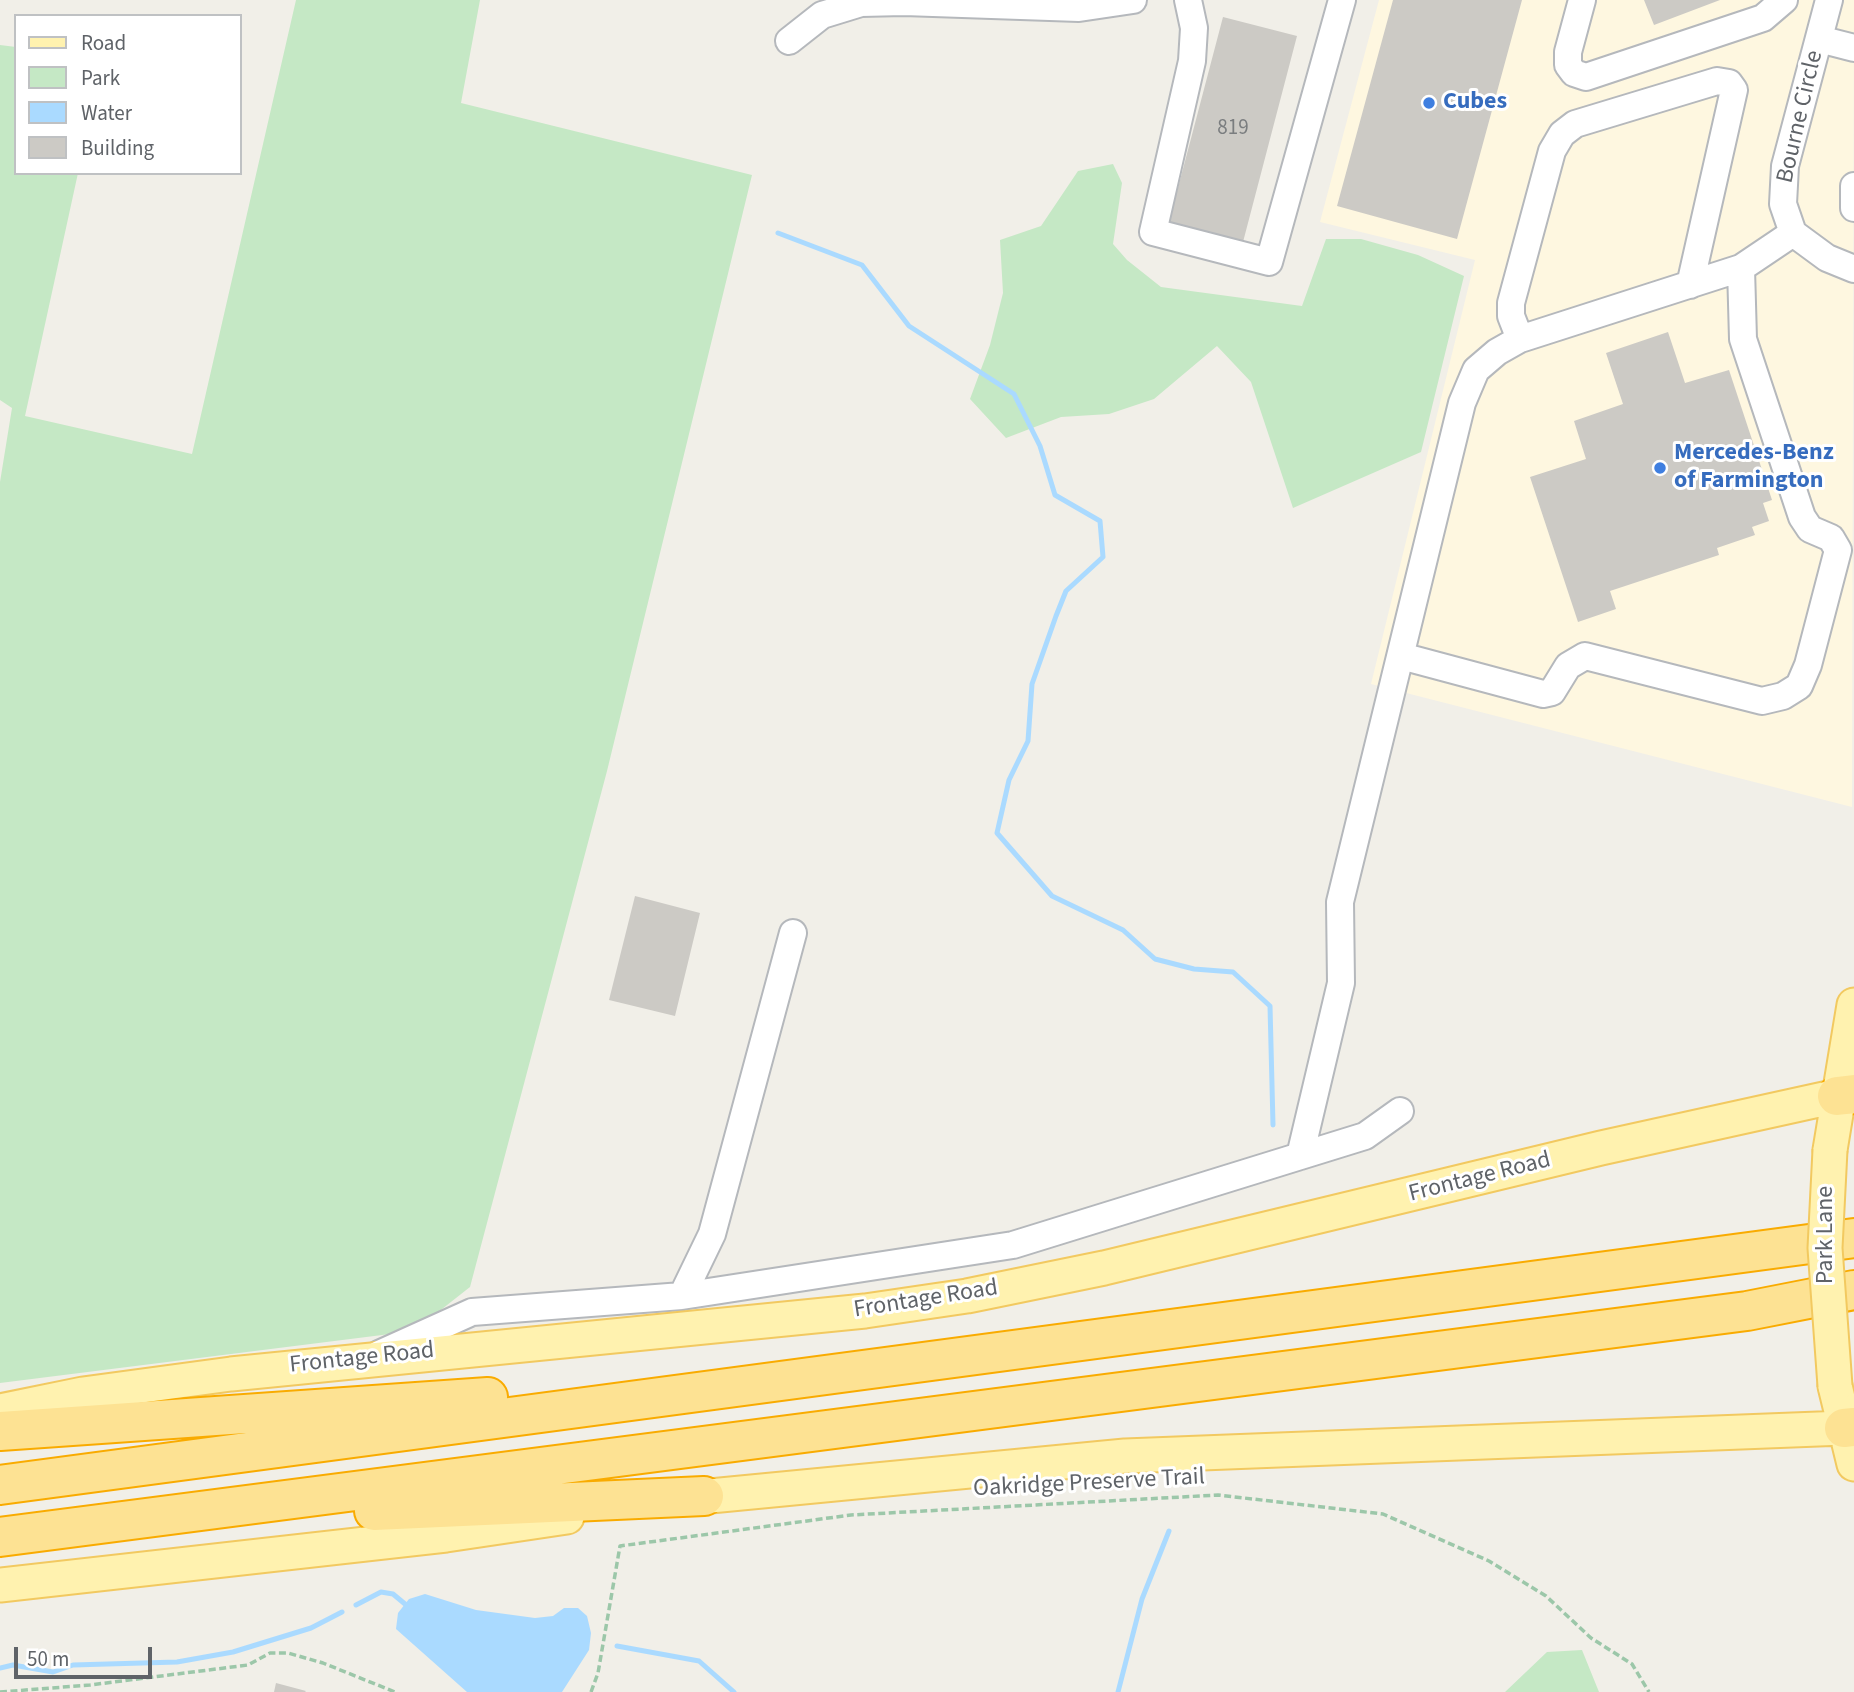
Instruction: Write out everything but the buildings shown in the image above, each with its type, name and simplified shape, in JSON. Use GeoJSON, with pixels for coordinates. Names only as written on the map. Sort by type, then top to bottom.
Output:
{"type":"FeatureCollection","features":[{"type":"Feature","properties":{"kind":"highway"},"geometry":{"type":"LineString","coordinates":[[0,1485],[1854,1238]]}},
{"type":"Feature","properties":{"kind":"highway"},"geometry":{"type":"LineString","coordinates":[[0,1537],[1747,1311],[1854,1290]]}},
{"type":"Feature","properties":{"kind":"highway"},"geometry":{"type":"LineString","coordinates":[[1747,1311],[1854,1310]]}},
{"type":"Feature","properties":{"kind":"highway"},"geometry":{"type":"LineString","coordinates":[[0,1431],[867,1370]]}},
{"type":"Feature","properties":{"kind":"highway"},"geometry":{"type":"LineString","coordinates":[[92,1525],[704,1496]]}},
{"type":"Feature","properties":{"kind":"main road","name":"Park Lane"},"geometry":{"type":"LineString","coordinates":[[1851,1440],[1835,1386],[1826,1270],[1830,1150],[1845,1095],[1854,1005]]}},
{"type":"Feature","properties":{"kind":"main road","name":"Frontage Road"},"geometry":{"type":"LineString","coordinates":[[0,1411],[83,1394],[371,1358],[865,1311],[967,1296],[1104,1268],[1601,1148],[1845,1095]]}},
{"type":"Feature","properties":{"kind":"main road"},"geometry":{"type":"LineString","coordinates":[[0,1585],[446,1535],[704,1496],[1125,1456],[1851,1440]]}},
{"type":"Feature","properties":{"kind":"street"},"geometry":{"type":"LineString","coordinates":[[789,41],[822,15],[861,4],[904,2],[1079,8],[1133,0]]}},
{"type":"Feature","properties":{"kind":"street"},"geometry":{"type":"LineString","coordinates":[[1188,0],[1194,27],[1192,61],[1153,232],[1269,262],[1342,0]]}},
{"type":"Feature","properties":{"kind":"street"},"geometry":{"type":"LineString","coordinates":[[1582,0],[1568,52],[1568,65],[1574,73],[1586,77],[1763,18],[1784,0]]}},
{"type":"Feature","properties":{"kind":"street","name":"Bourne Circle"},"geometry":{"type":"LineString","coordinates":[[1793,233],[1783,204],[1785,166],[1819,39],[1820,1]]}},
{"type":"Feature","properties":{"kind":"street"},"geometry":{"type":"LineString","coordinates":[[1819,39],[1854,48]]}},
{"type":"Feature","properties":{"kind":"street"},"geometry":{"type":"LineString","coordinates":[[1520,339],[1511,316],[1511,303],[1552,151],[1562,134],[1575,124],[1717,81],[1729,83],[1734,90],[1690,285]]}},
{"type":"Feature","properties":{"kind":"street"},"geometry":{"type":"LineString","coordinates":[[1854,186],[1854,208]]}},
{"type":"Feature","properties":{"kind":"street"},"geometry":{"type":"LineString","coordinates":[[1300,1156],[1341,983],[1340,902],[1462,403],[1476,370],[1497,352],[1520,339],[1741,268],[1793,233],[1827,258],[1853,262]]}},
{"type":"Feature","properties":{"kind":"street"},"geometry":{"type":"LineString","coordinates":[[1401,656],[1543,694],[1552,692],[1568,667],[1586,656],[1762,701],[1799,686],[1808,665],[1838,550],[1830,538],[1810,529],[1798,504],[1743,339],[1741,268]]}},
{"type":"Feature","properties":{"kind":"street"},"geometry":{"type":"LineString","coordinates":[[682,1296],[712,1234],[793,933]]}},
{"type":"Feature","properties":{"kind":"street"},"geometry":{"type":"LineString","coordinates":[[371,1358],[472,1312],[682,1296],[1013,1245],[1365,1136],[1400,1111]]}},
{"type":"Feature","properties":{"kind":"path","name":"Oakridge Preserve Trail"},"geometry":{"type":"LineString","coordinates":[[591,1692],[598,1673],[620,1546],[851,1515],[1217,1495],[1383,1514],[1489,1561],[1546,1596],[1591,1638],[1632,1664],[1649,1692]]}},
{"type":"Feature","properties":{"kind":"path"},"geometry":{"type":"LineString","coordinates":[[0,1692],[90,1685],[248,1665],[270,1654],[288,1653],[323,1663],[395,1692]]}},
{"type":"Feature","properties":{"kind":"shaded area"},"geometry":{"type":"Polygon","coordinates":[[[1379,0],[1854,0],[1852,807],[1371,684],[1475,260],[1320,222],[1379,0]]]}},
{"type":"Feature","properties":{"kind":"green space"},"geometry":{"type":"Polygon","coordinates":[[[296,0],[480,0],[461,103],[752,175],[607,771],[470,1287],[414,1331],[0,1383],[0,482],[12,408],[0,400],[0,45],[14,47],[14,175],[78,175],[25,416],[192,454],[296,0]]]}},
{"type":"Feature","properties":{"kind":"green space"},"geometry":{"type":"Polygon","coordinates":[[[1113,164],[1122,183],[1113,244],[1127,260],[1161,287],[1302,306],[1326,239],[1361,239],[1418,255],[1464,276],[1421,452],[1293,508],[1251,382],[1217,346],[1154,399],[1109,414],[1061,417],[1006,438],[970,399],[990,345],[1003,293],[1000,240],[1041,226],[1078,171],[1113,164]]]}},
{"type":"Feature","properties":{"kind":"green space"},"geometry":{"type":"Polygon","coordinates":[[[1582,1650],[1599,1692],[1505,1692],[1547,1652],[1582,1650]]]}},
{"type":"Feature","properties":{"kind":"water"},"geometry":{"type":"Polygon","coordinates":[[[425,1594],[476,1610],[535,1618],[553,1616],[564,1608],[578,1608],[587,1616],[591,1633],[589,1650],[562,1692],[467,1692],[396,1629],[398,1613],[409,1599],[425,1594]]]}},
{"type":"Feature","properties":{"kind":"waterway"},"geometry":{"type":"LineString","coordinates":[[778,233],[862,265],[909,326],[1014,394],[1040,446],[1055,495],[1100,521],[1103,557],[1066,591],[1056,616],[1032,684],[1028,741],[1009,780],[997,833],[1052,896],[1123,930],[1155,959],[1194,969],[1233,972],[1270,1006],[1273,1125]]}},
{"type":"Feature","properties":{"kind":"waterway"},"geometry":{"type":"LineString","coordinates":[[1118,1692],[1142,1599],[1169,1531]]}},
{"type":"Feature","properties":{"kind":"waterway"},"geometry":{"type":"LineString","coordinates":[[356,1605],[381,1592],[393,1594],[405,1604]]}},
{"type":"Feature","properties":{"kind":"waterway"},"geometry":{"type":"LineString","coordinates":[[0,1668],[13,1665],[53,1672],[73,1665],[177,1662],[233,1652],[311,1628],[342,1612]]}},
{"type":"Feature","properties":{"kind":"waterway"},"geometry":{"type":"LineString","coordinates":[[617,1646],[699,1661],[734,1692]]}},
{"type":"Feature","properties":{"kind":"place","name":"Cubes"},"geometry":{"type":"Point","coordinates":[1429,103]}},
{"type":"Feature","properties":{"kind":"place","name":"Mercedes-Benz of Farmington"},"geometry":{"type":"Point","coordinates":[1660,468]}}]}
